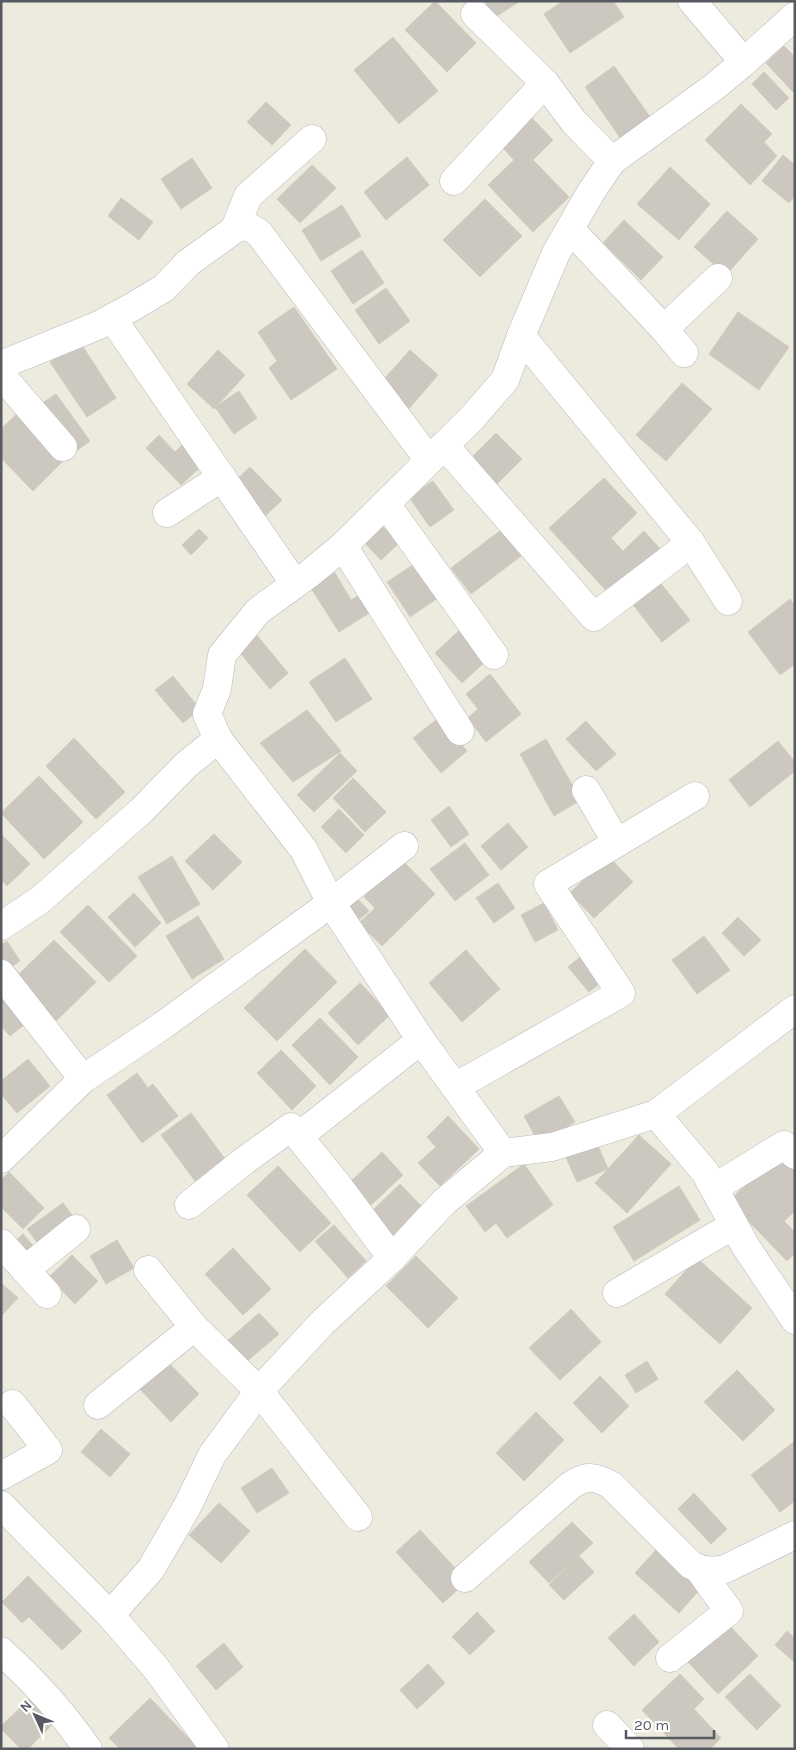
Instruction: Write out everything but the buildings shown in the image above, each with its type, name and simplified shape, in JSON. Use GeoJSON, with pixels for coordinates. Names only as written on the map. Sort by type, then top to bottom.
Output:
{"type":"FeatureCollection","features":[{"type":"Feature","properties":{"kind":"street"},"geometry":{"type":"LineString","coordinates":[[692,1],[744,62]]}},
{"type":"Feature","properties":{"kind":"street"},"geometry":{"type":"LineString","coordinates":[[475,14],[545,83],[574,122],[612,162]]}},
{"type":"Feature","properties":{"kind":"street"},"geometry":{"type":"LineString","coordinates":[[503,1153],[421,1040],[331,903],[304,850],[218,739],[207,714],[216,689],[222,655],[258,611],[343,546],[472,418],[505,380],[521,336],[556,253],[591,192],[612,162],[744,62],[795,16]]}},
{"type":"Feature","properties":{"kind":"street"},"geometry":{"type":"LineString","coordinates":[[454,181],[545,83]]}},
{"type":"Feature","properties":{"kind":"street"},"geometry":{"type":"LineString","coordinates":[[235,229],[248,196],[312,139]]}},
{"type":"Feature","properties":{"kind":"street"},"geometry":{"type":"LineString","coordinates":[[1,365],[112,318],[164,288],[188,263],[235,229],[246,225],[259,233],[436,452],[594,617],[691,543]]}},
{"type":"Feature","properties":{"kind":"street"},"geometry":{"type":"LineString","coordinates":[[570,229],[664,329],[684,353]]}},
{"type":"Feature","properties":{"kind":"street"},"geometry":{"type":"LineString","coordinates":[[664,329],[718,278]]}},
{"type":"Feature","properties":{"kind":"street"},"geometry":{"type":"LineString","coordinates":[[112,318],[295,584]]}},
{"type":"Feature","properties":{"kind":"street"},"geometry":{"type":"LineString","coordinates":[[521,336],[691,543],[728,601]]}},
{"type":"Feature","properties":{"kind":"street"},"geometry":{"type":"LineString","coordinates":[[1,375],[63,447]]}},
{"type":"Feature","properties":{"kind":"street"},"geometry":{"type":"LineString","coordinates":[[167,513],[222,477]]}},
{"type":"Feature","properties":{"kind":"street"},"geometry":{"type":"LineString","coordinates":[[386,504],[494,655]]}},
{"type":"Feature","properties":{"kind":"street"},"geometry":{"type":"LineString","coordinates":[[343,546],[460,731]]}},
{"type":"Feature","properties":{"kind":"street"},"geometry":{"type":"LineString","coordinates":[[1,926],[40,900],[142,810],[186,765],[218,739]]}},
{"type":"Feature","properties":{"kind":"street"},"geometry":{"type":"LineString","coordinates":[[586,790],[616,843]]}},
{"type":"Feature","properties":{"kind":"street"},"geometry":{"type":"LineString","coordinates":[[455,1087],[621,992],[548,884],[695,796]]}},
{"type":"Feature","properties":{"kind":"street"},"geometry":{"type":"LineString","coordinates":[[1,1160],[83,1079],[162,1026],[331,903],[404,846]]}},
{"type":"Feature","properties":{"kind":"street"},"geometry":{"type":"LineString","coordinates":[[1,974],[83,1079]]}},
{"type":"Feature","properties":{"kind":"street"},"geometry":{"type":"LineString","coordinates":[[110,1615],[151,1569],[188,1505],[212,1455],[259,1391],[322,1323],[392,1258],[444,1202],[503,1153],[552,1147],[656,1114],[795,1009]]}},
{"type":"Feature","properties":{"kind":"street"},"geometry":{"type":"LineString","coordinates":[[299,1136],[421,1040]]}},
{"type":"Feature","properties":{"kind":"street"},"geometry":{"type":"LineString","coordinates":[[656,1114],[705,1172],[746,1247],[795,1320]]}},
{"type":"Feature","properties":{"kind":"street"},"geometry":{"type":"LineString","coordinates":[[188,1205],[291,1127],[392,1258]]}},
{"type":"Feature","properties":{"kind":"street"},"geometry":{"type":"LineString","coordinates":[[714,1188],[784,1145],[795,1156]]}},
{"type":"Feature","properties":{"kind":"street"},"geometry":{"type":"LineString","coordinates":[[617,1293],[734,1225]]}},
{"type":"Feature","properties":{"kind":"street"},"geometry":{"type":"LineString","coordinates":[[25,1270],[76,1229]]}},
{"type":"Feature","properties":{"kind":"street"},"geometry":{"type":"LineString","coordinates":[[1,1243],[47,1294]]}},
{"type":"Feature","properties":{"kind":"street"},"geometry":{"type":"LineString","coordinates":[[148,1270],[194,1327],[259,1391],[358,1517]]}},
{"type":"Feature","properties":{"kind":"street"},"geometry":{"type":"LineString","coordinates":[[98,1405],[194,1327]]}},
{"type":"Feature","properties":{"kind":"street"},"geometry":{"type":"LineString","coordinates":[[1,1476],[48,1450],[12,1404]]}},
{"type":"Feature","properties":{"kind":"street"},"geometry":{"type":"LineString","coordinates":[[465,1578],[571,1485],[591,1476],[611,1485],[691,1564],[698,1568],[715,1571],[725,1569],[795,1534]]}},
{"type":"Feature","properties":{"kind":"street"},"geometry":{"type":"LineString","coordinates":[[1,1505],[110,1615],[155,1667],[215,1749]]}},
{"type":"Feature","properties":{"kind":"street"},"geometry":{"type":"LineString","coordinates":[[670,1658],[729,1611],[698,1568]]}},
{"type":"Feature","properties":{"kind":"street"},"geometry":{"type":"LineString","coordinates":[[1,1651],[20,1669],[63,1717],[88,1749]]}},
{"type":"Feature","properties":{"kind":"street"},"geometry":{"type":"LineString","coordinates":[[607,1725],[630,1749]]}}]}
